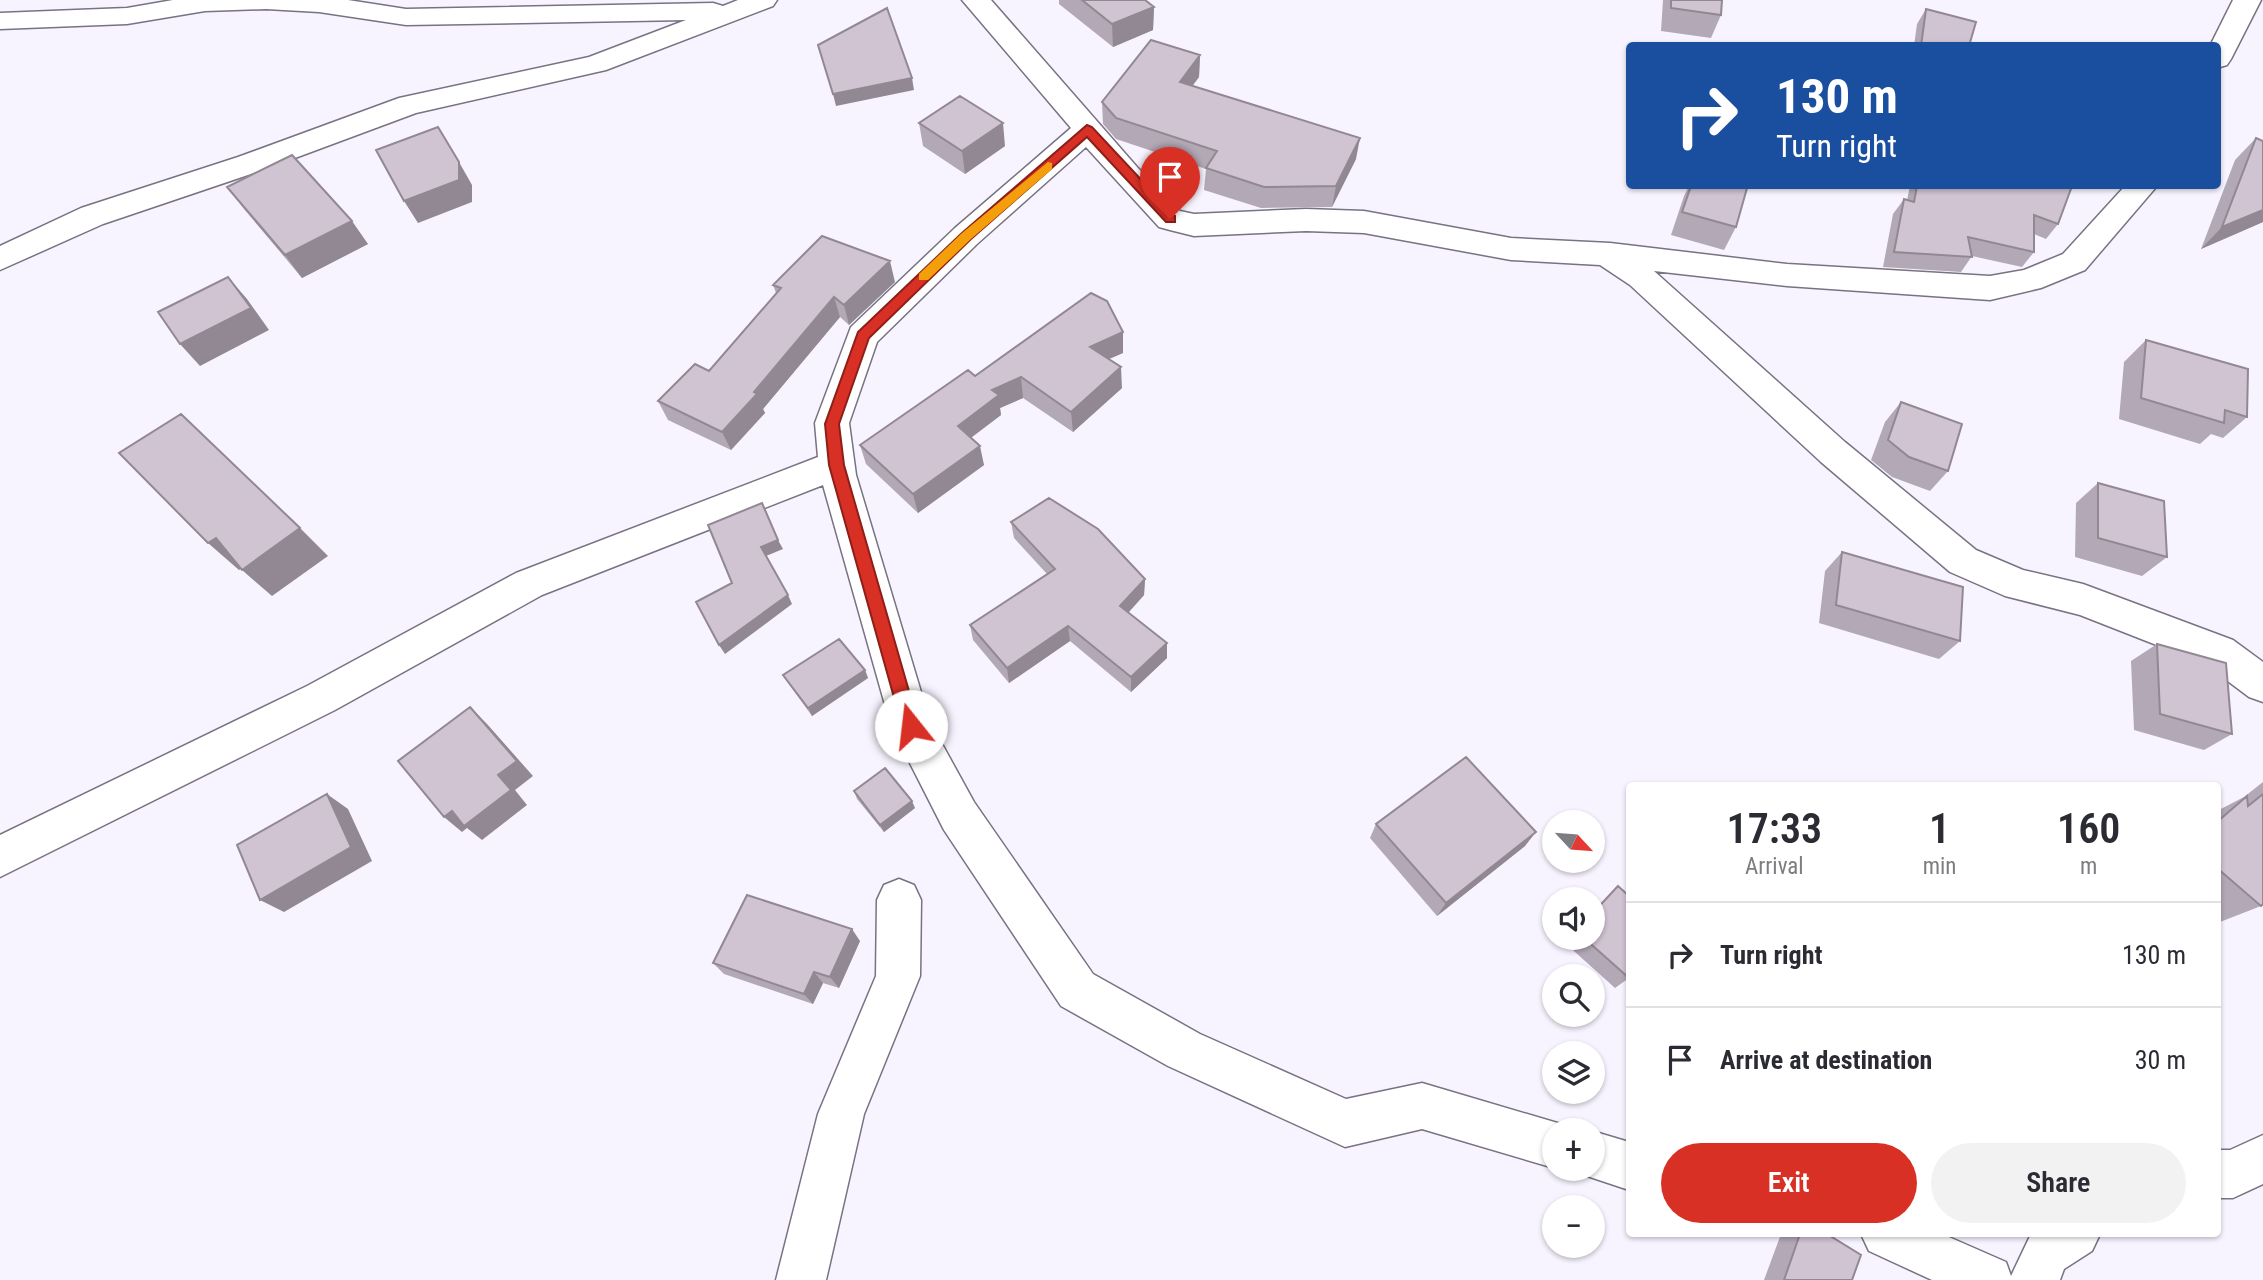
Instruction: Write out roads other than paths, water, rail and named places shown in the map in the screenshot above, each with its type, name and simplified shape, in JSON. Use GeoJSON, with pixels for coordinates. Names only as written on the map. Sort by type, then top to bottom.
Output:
{"type":"FeatureCollection","features":[{"type":"Feature","properties":{"kind":"street"},"geometry":{"type":"LineString","coordinates":[[976,0],[1087,130],[1170,219],[1194,225],[1306,220],[1364,222],[1511,249],[1607,254],[1787,275],[1990,288],[2030,280],[2074,262],[2139,189]]}},
{"type":"Feature","properties":{"kind":"street"},"geometry":{"type":"LineString","coordinates":[[2221,51],[2247,0]]}},
{"type":"Feature","properties":{"kind":"street"},"geometry":{"type":"LineString","coordinates":[[0,21],[127,16],[205,3],[265,1],[319,4],[405,16],[750,5]]}},
{"type":"Feature","properties":{"kind":"street"},"geometry":{"type":"LineString","coordinates":[[0,259],[92,216],[249,164],[409,105],[596,64],[750,5]]}},
{"type":"Feature","properties":{"kind":"street"},"geometry":{"type":"LineString","coordinates":[[1087,130],[967,236],[863,335],[832,424],[836,465],[911,726],[959,816],[1077,990],[1184,1050],[1345,1123],[1422,1106],[1542,1141]]}},
{"type":"Feature","properties":{"kind":"street"},"geometry":{"type":"LineString","coordinates":[[1607,254],[1641,276],[1833,452],[1963,561],[2018,585],[2084,600],[2219,652],[2263,685]]}},
{"type":"Feature","properties":{"kind":"street"},"geometry":{"type":"LineString","coordinates":[[0,857],[321,698],[529,584],[836,465]]}},
{"type":"Feature","properties":{"kind":"street"},"geometry":{"type":"LineString","coordinates":[[801,1280],[841,1114],[898,976],[899,900]]}},
{"type":"Feature","properties":{"kind":"street"},"geometry":{"type":"LineString","coordinates":[[1605,1159],[1626,1165]]}},
{"type":"Feature","properties":{"kind":"street"},"geometry":{"type":"LineString","coordinates":[[2221,1174],[2233,1174],[2263,1159]]}},
{"type":"Feature","properties":{"kind":"street"},"geometry":{"type":"LineString","coordinates":[[1893,1237],[1988,1280]]}},
{"type":"Feature","properties":{"kind":"street"},"geometry":{"type":"LineString","coordinates":[[2035,1280],[2047,1252],[2070,1237]]}}]}
